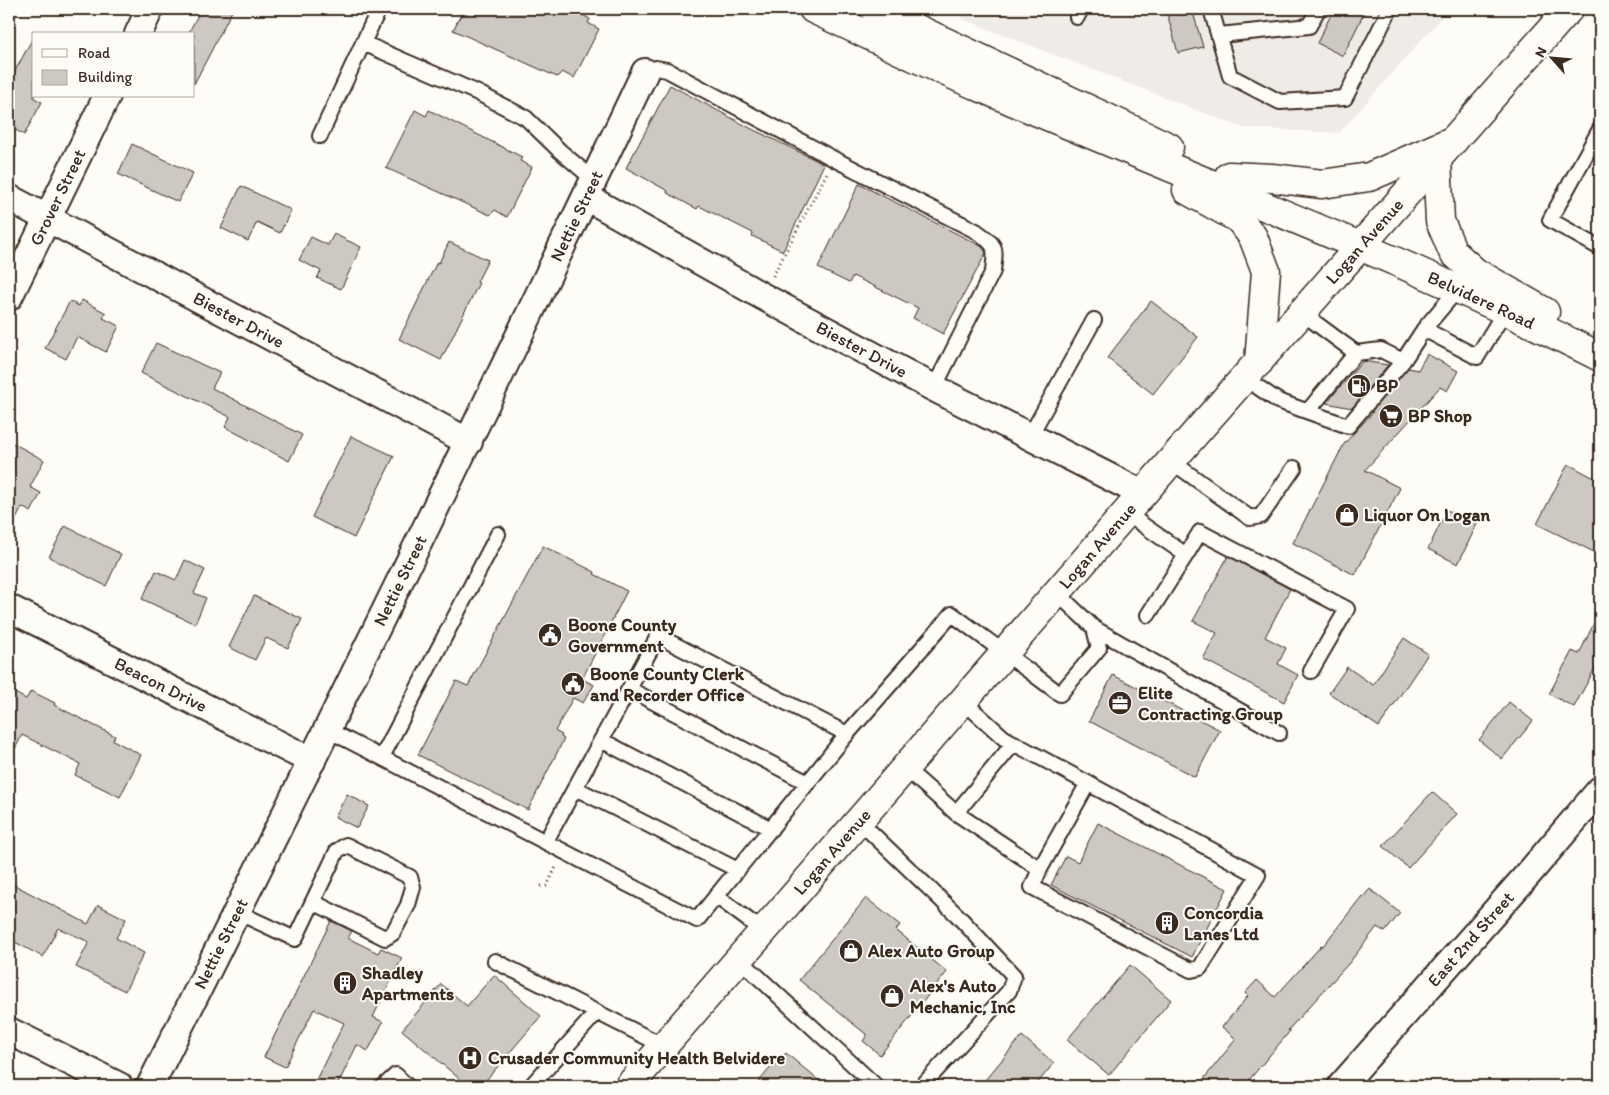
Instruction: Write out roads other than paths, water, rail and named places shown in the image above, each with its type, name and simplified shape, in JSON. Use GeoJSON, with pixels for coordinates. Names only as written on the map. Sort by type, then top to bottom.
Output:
{"type":"FeatureCollection","features":[{"type":"Feature","properties":{"kind":"main road"},"geometry":{"type":"LineString","coordinates":[[813,9],[980,87],[1361,246]]}},
{"type":"Feature","properties":{"kind":"main road"},"geometry":{"type":"LineString","coordinates":[[876,9],[1229,176],[1361,246]]}},
{"type":"Feature","properties":{"kind":"main road","name":"Logan Avenue"},"geometry":{"type":"LineString","coordinates":[[629,1086],[1004,653],[1569,9]]}},
{"type":"Feature","properties":{"kind":"main road"},"geometry":{"type":"LineString","coordinates":[[1229,176],[1272,178],[1322,184],[1369,177],[1445,150],[1440,221],[1453,252],[1475,272],[1558,319],[1600,357]]}},
{"type":"Feature","properties":{"kind":"main road"},"geometry":{"type":"LineString","coordinates":[[1133,151],[1166,179],[1238,219],[1253,237],[1266,271],[1252,370]]}},
{"type":"Feature","properties":{"kind":"main road","name":"Belvidere Road"},"geometry":{"type":"LineString","coordinates":[[1361,246],[1549,331],[1600,357]]}},
{"type":"Feature","properties":{"kind":"street"},"geometry":{"type":"LineString","coordinates":[[139,32],[150,9]]}},
{"type":"Feature","properties":{"kind":"street","name":"Nettie Street"},"geometry":{"type":"LineString","coordinates":[[150,1086],[469,442],[645,72]]}},
{"type":"Feature","properties":{"kind":"street","name":"Grover Street"},"geometry":{"type":"LineString","coordinates":[[9,297],[106,98]]}},
{"type":"Feature","properties":{"kind":"street","name":"Biester Drive"},"geometry":{"type":"LineString","coordinates":[[590,188],[762,296],[934,388],[1030,436],[1135,504]]}},
{"type":"Feature","properties":{"kind":"street","name":"Biester Drive"},"geometry":{"type":"LineString","coordinates":[[9,198],[469,442]]}},
{"type":"Feature","properties":{"kind":"street","name":"Beacon Drive"},"geometry":{"type":"LineString","coordinates":[[9,608],[312,761]]}},
{"type":"Feature","properties":{"kind":"street","name":"East 2nd Street"},"geometry":{"type":"LineString","coordinates":[[1341,1086],[1600,790]]}},
{"type":"Feature","properties":{"kind":"street"},"geometry":{"type":"LineString","coordinates":[[9,1031],[119,1086]]}},
{"type":"Feature","properties":{"kind":"lane"},"geometry":{"type":"LineString","coordinates":[[320,136],[379,9]]}},
{"type":"Feature","properties":{"kind":"lane"},"geometry":{"type":"LineString","coordinates":[[1211,9],[1230,76],[1280,102],[1345,98],[1390,9]]}},
{"type":"Feature","properties":{"kind":"lane"},"geometry":{"type":"LineString","coordinates":[[1218,35],[1309,26],[1318,9]]}},
{"type":"Feature","properties":{"kind":"lane"},"geometry":{"type":"LineString","coordinates":[[363,42],[478,93],[526,118],[560,151],[590,188]]}},
{"type":"Feature","properties":{"kind":"lane"},"geometry":{"type":"LineString","coordinates":[[645,72],[656,68],[667,70],[990,240],[996,250],[993,271],[934,388]]}},
{"type":"Feature","properties":{"kind":"lane"},"geometry":{"type":"LineString","coordinates":[[1600,129],[1550,220],[1600,248]]}},
{"type":"Feature","properties":{"kind":"lane"},"geometry":{"type":"LineString","coordinates":[[1252,370],[1278,401],[1348,426],[1403,360],[1424,329],[1457,290]]}},
{"type":"Feature","properties":{"kind":"lane"},"geometry":{"type":"LineString","coordinates":[[1424,329],[1477,357],[1505,311]]}},
{"type":"Feature","properties":{"kind":"lane"},"geometry":{"type":"LineString","coordinates":[[1302,313],[1356,353],[1381,350],[1403,360]]}},
{"type":"Feature","properties":{"kind":"lane"},"geometry":{"type":"LineString","coordinates":[[1030,436],[1094,320]]}},
{"type":"Feature","properties":{"kind":"lane"},"geometry":{"type":"LineString","coordinates":[[1308,411],[1356,353]]}},
{"type":"Feature","properties":{"kind":"lane"},"geometry":{"type":"LineString","coordinates":[[1172,461],[1250,518],[1261,516],[1294,468]]}},
{"type":"Feature","properties":{"kind":"lane"},"geometry":{"type":"LineString","coordinates":[[1135,504],[1186,555]]}},
{"type":"Feature","properties":{"kind":"lane"},"geometry":{"type":"LineString","coordinates":[[1148,614],[1200,532],[1347,609],[1311,671]]}},
{"type":"Feature","properties":{"kind":"lane"},"geometry":{"type":"LineString","coordinates":[[382,757],[498,534]]}},
{"type":"Feature","properties":{"kind":"lane"},"geometry":{"type":"LineString","coordinates":[[1056,594],[1094,628],[1279,733]]}},
{"type":"Feature","properties":{"kind":"lane"},"geometry":{"type":"LineString","coordinates":[[328,730],[697,920],[847,734],[952,614],[1060,694],[1099,648],[1094,628]]}},
{"type":"Feature","properties":{"kind":"lane"},"geometry":{"type":"LineString","coordinates":[[546,841],[658,636],[847,734]]}},
{"type":"Feature","properties":{"kind":"lane"},"geometry":{"type":"LineString","coordinates":[[629,689],[808,783]]}},
{"type":"Feature","properties":{"kind":"lane"},"geometry":{"type":"LineString","coordinates":[[963,701],[1004,738],[1258,874],[1200,968],[1191,970],[1032,887],[1088,783]]}},
{"type":"Feature","properties":{"kind":"lane"},"geometry":{"type":"LineString","coordinates":[[601,740],[770,829]]}},
{"type":"Feature","properties":{"kind":"lane"},"geometry":{"type":"LineString","coordinates":[[956,813],[1014,743]]}},
{"type":"Feature","properties":{"kind":"lane"},"geometry":{"type":"LineString","coordinates":[[905,768],[956,813],[1040,869]]}},
{"type":"Feature","properties":{"kind":"lane"},"geometry":{"type":"LineString","coordinates":[[575,788],[738,870]]}},
{"type":"Feature","properties":{"kind":"lane"},"geometry":{"type":"LineString","coordinates":[[860,821],[958,916],[1014,976],[1009,991],[922,1086]]}},
{"type":"Feature","properties":{"kind":"lane"},"geometry":{"type":"LineString","coordinates":[[237,912],[294,939],[338,851],[346,845],[410,877],[413,887],[408,905],[394,933],[384,938],[313,902]]}},
{"type":"Feature","properties":{"kind":"lane"},"geometry":{"type":"LineString","coordinates":[[716,896],[763,931]]}},
{"type":"Feature","properties":{"kind":"lane"},"geometry":{"type":"LineString","coordinates":[[739,959],[876,1086]]}},
{"type":"Feature","properties":{"kind":"lane"},"geometry":{"type":"LineString","coordinates":[[495,961],[664,1046]]}},
{"type":"Feature","properties":{"kind":"lane"},"geometry":{"type":"LineString","coordinates":[[531,1086],[597,1012]]}},
{"type":"Feature","properties":{"kind":"lane"},"geometry":{"type":"LineString","coordinates":[[384,1086],[396,1075],[407,1086]]}},
{"type":"Feature","properties":{"kind":"place","name":"BP"},"geometry":{"type":"Point","coordinates":[1359,386]}},
{"type":"Feature","properties":{"kind":"place","name":"BP Shop"},"geometry":{"type":"Point","coordinates":[1391,416]}},
{"type":"Feature","properties":{"kind":"place","name":"Liquor On Logan"},"geometry":{"type":"Point","coordinates":[1347,515]}},
{"type":"Feature","properties":{"kind":"place","name":"Boone County Government"},"geometry":{"type":"Point","coordinates":[550,635]}},
{"type":"Feature","properties":{"kind":"place","name":"Boone County Clerk and Recorder Office"},"geometry":{"type":"Point","coordinates":[573,684]}},
{"type":"Feature","properties":{"kind":"place","name":"Elite Contracting Group"},"geometry":{"type":"Point","coordinates":[1120,703]}},
{"type":"Feature","properties":{"kind":"place","name":"Concordia Lanes Ltd"},"geometry":{"type":"Point","coordinates":[1167,923]}},
{"type":"Feature","properties":{"kind":"place","name":"Alex Auto Group"},"geometry":{"type":"Point","coordinates":[851,951]}},
{"type":"Feature","properties":{"kind":"place","name":"Shadley Apartments"},"geometry":{"type":"Point","coordinates":[345,983]}},
{"type":"Feature","properties":{"kind":"place","name":"Alex's Auto Mechanic, Inc"},"geometry":{"type":"Point","coordinates":[892,996]}},
{"type":"Feature","properties":{"kind":"place","name":"Crusader Community Health Belvidere"},"geometry":{"type":"Point","coordinates":[470,1058]}}]}
